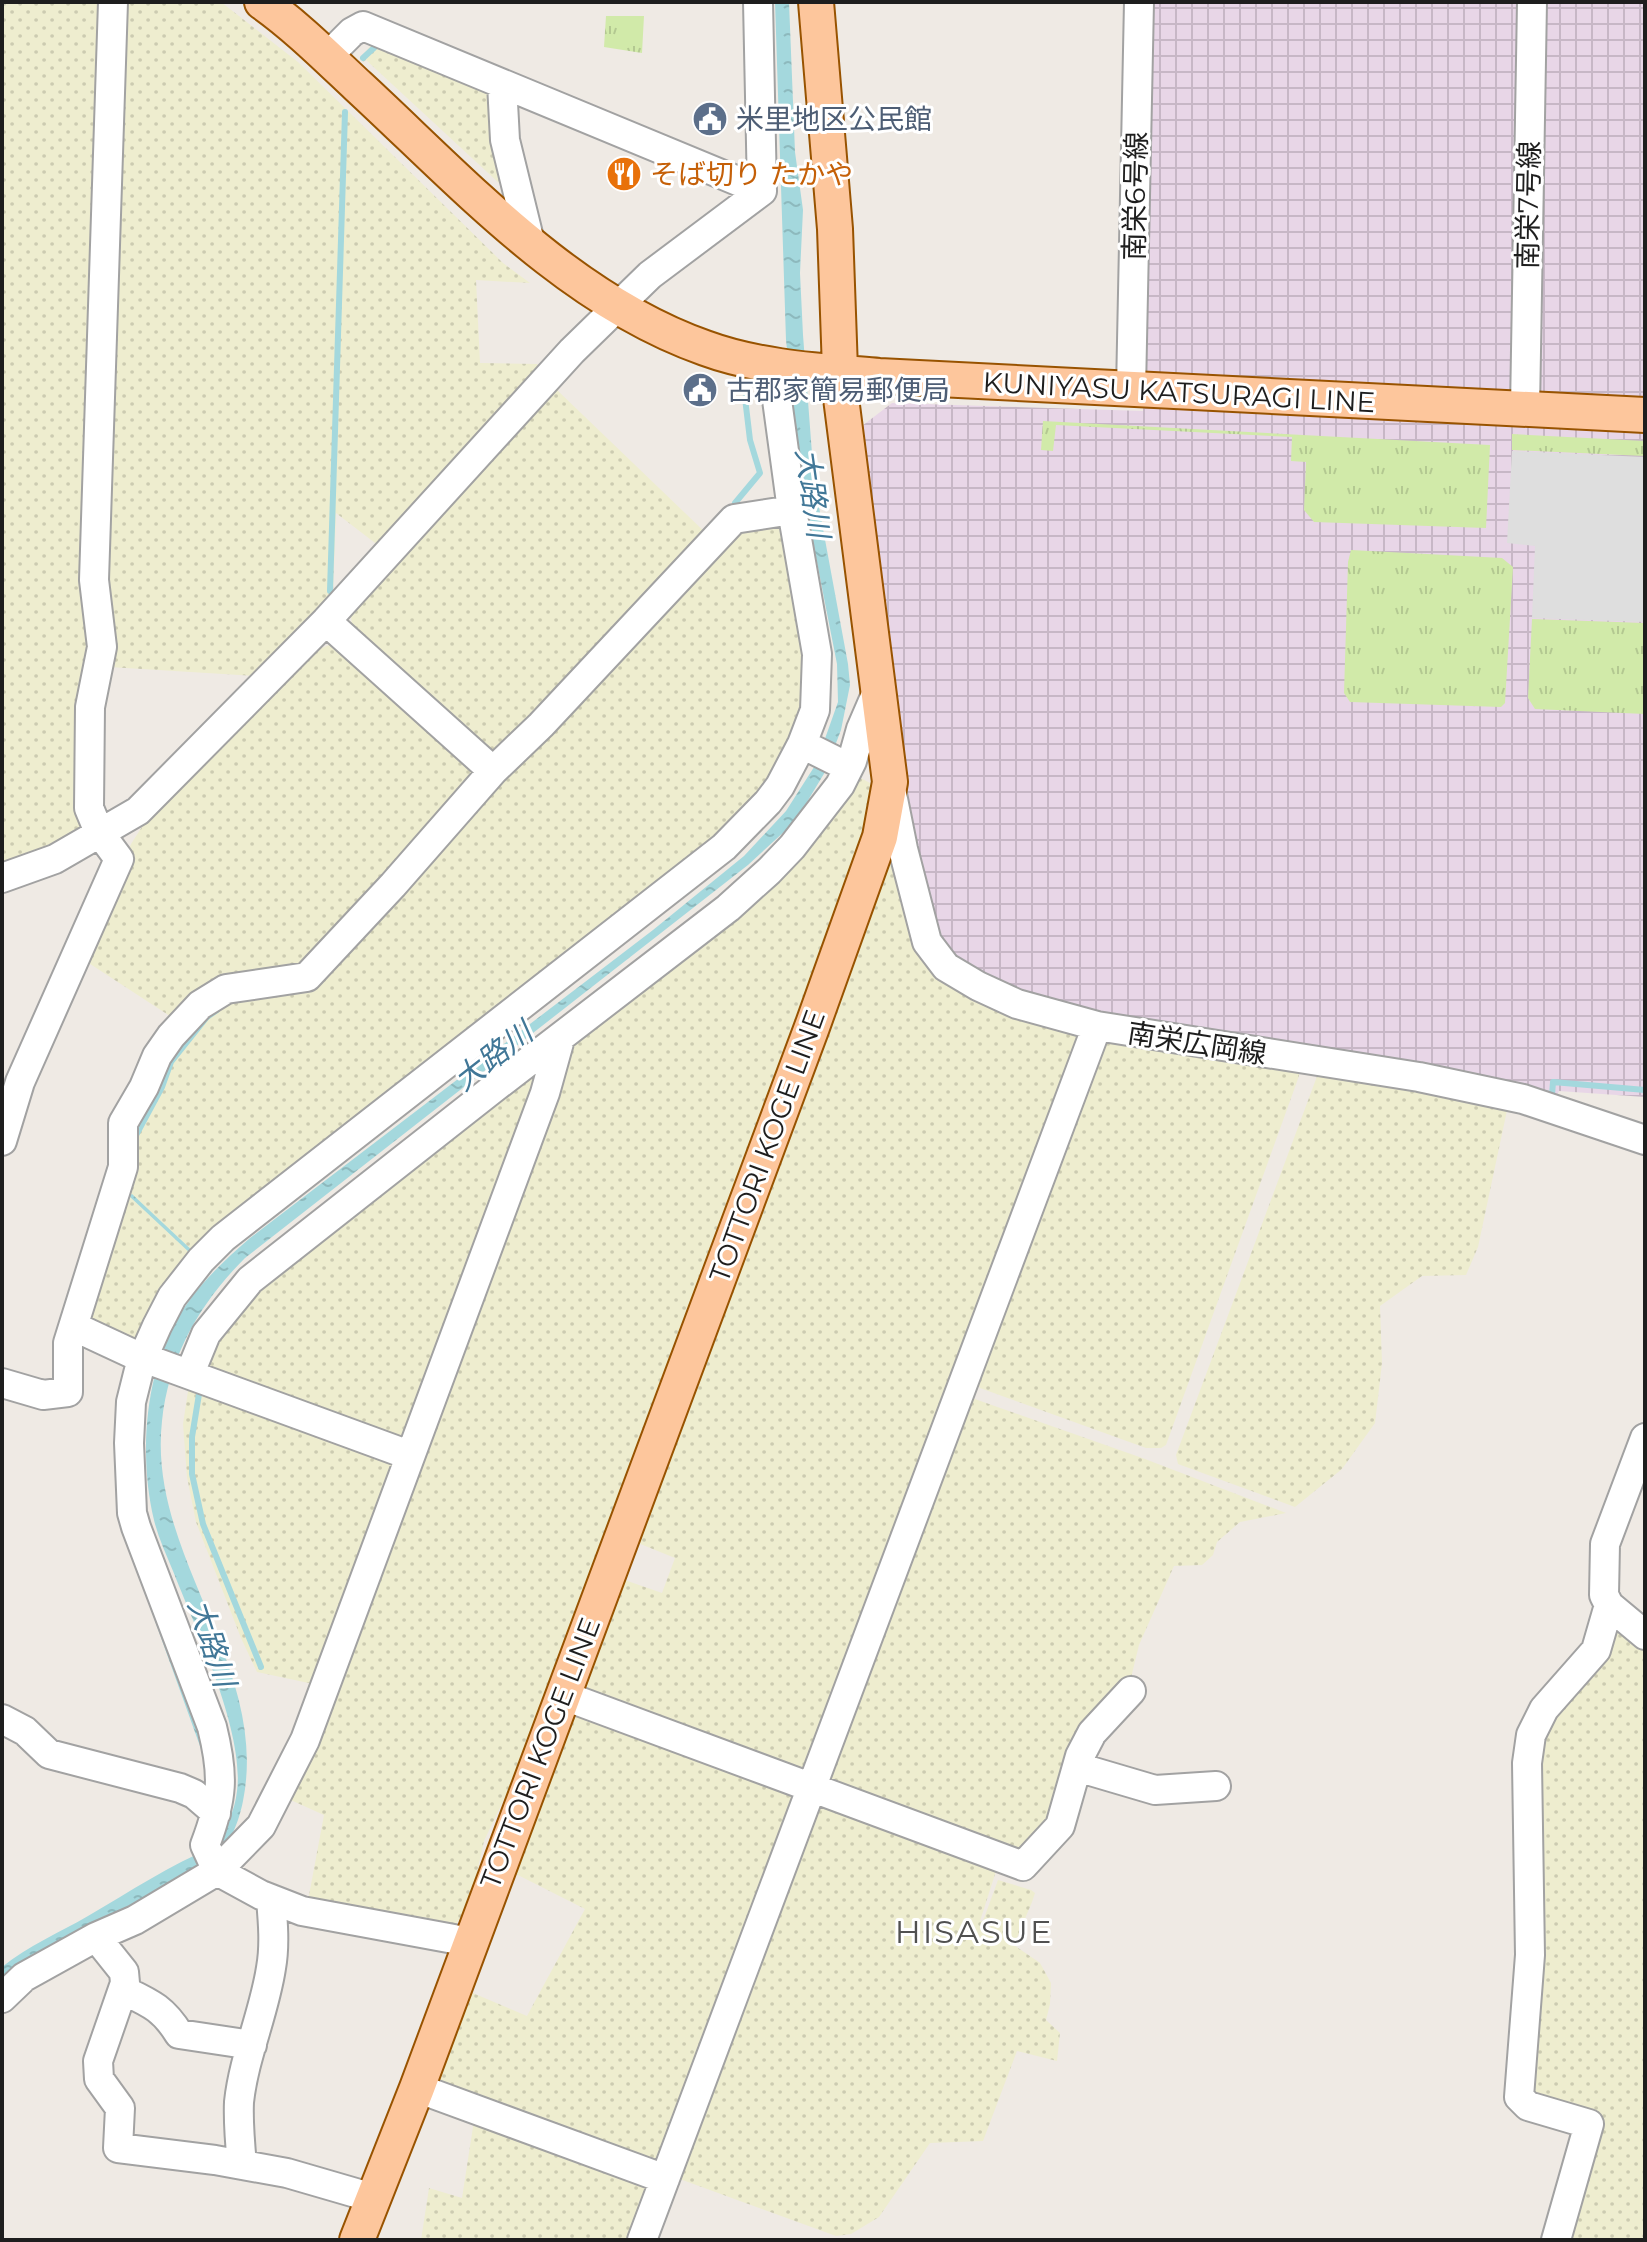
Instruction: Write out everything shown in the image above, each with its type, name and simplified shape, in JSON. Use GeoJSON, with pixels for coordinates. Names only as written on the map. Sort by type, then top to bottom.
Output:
{"type":"FeatureCollection","features":[{"type":"Feature","properties":{"kind":"main road","name":"KUNIYASU KATSURAGI LINE"},"geometry":{"type":"LineString","coordinates":[[262,2],[574,280],[618,307],[705,348],[803,367],[1131,390],[1645,415]]}},
{"type":"Feature","properties":{"kind":"main road","name":"TOTTORI KOGE LINE"},"geometry":{"type":"LineString","coordinates":[[357,2240],[417,2088],[880,837],[890,782],[877,692],[803,367],[835,229],[816,2]]}},
{"type":"Feature","properties":{"kind":"street"},"geometry":{"type":"LineString","coordinates":[[2,1141],[20,1082],[119,859],[99,832],[89,808],[88,760],[90,707],[102,647],[94,580],[113,2]]}},
{"type":"Feature","properties":{"kind":"street"},"geometry":{"type":"LineString","coordinates":[[758,2],[762,191]]}},
{"type":"Feature","properties":{"kind":"street","name":"南栄6号線"},"geometry":{"type":"LineString","coordinates":[[1131,390],[1139,2]]}},
{"type":"Feature","properties":{"kind":"street","name":"南栄7号線"},"geometry":{"type":"LineString","coordinates":[[1525,409],[1532,2]]}},
{"type":"Feature","properties":{"kind":"street"},"geometry":{"type":"LineString","coordinates":[[327,57],[352,32],[363,26],[762,191]]}},
{"type":"Feature","properties":{"kind":"street"},"geometry":{"type":"LineString","coordinates":[[502,84],[505,140],[530,242]]}},
{"type":"Feature","properties":{"kind":"street"},"geometry":{"type":"LineString","coordinates":[[2,878],[55,859],[138,811],[326,621],[572,351],[650,275],[762,191]]}},
{"type":"Feature","properties":{"kind":"street"},"geometry":{"type":"LineString","coordinates":[[212,1860],[221,1780],[219,1755],[212,1727],[132,1513],[131,1402],[144,1358],[172,1297],[223,1238],[724,847],[768,802],[802,744],[815,710],[817,654],[792,510],[803,367]]}},
{"type":"Feature","properties":{"kind":"street"},"geometry":{"type":"LineString","coordinates":[[2,1383],[43,1395],[68,1392],[68,1343],[123,1167],[123,1123],[144,1087],[157,1056],[171,1036],[200,1005],[226,989],[307,977],[493,771],[541,725],[734,519],[792,510]]}},
{"type":"Feature","properties":{"kind":"street"},"geometry":{"type":"LineString","coordinates":[[326,621],[493,771]]}},
{"type":"Feature","properties":{"kind":"street"},"geometry":{"type":"LineString","coordinates":[[189,1373],[206,1334],[250,1280],[728,908],[769,871],[792,847],[840,785],[877,692]]}},
{"type":"Feature","properties":{"kind":"street"},"geometry":{"type":"LineString","coordinates":[[802,744],[848,767]]}},
{"type":"Feature","properties":{"kind":"street","name":"南栄広岡線"},"geometry":{"type":"LineString","coordinates":[[890,782],[903,849],[927,942],[946,967],[978,986],[1017,1004],[1097,1026],[1419,1077],[1578,1115],[1645,1140]]}},
{"type":"Feature","properties":{"kind":"street"},"geometry":{"type":"LineString","coordinates":[[642,2240],[1097,1026]]}},
{"type":"Feature","properties":{"kind":"street"},"geometry":{"type":"LineString","coordinates":[[2,1998],[24,1977],[96,1937],[135,1920],[261,1826],[305,1740],[545,1093],[560,1039]]}},
{"type":"Feature","properties":{"kind":"street"},"geometry":{"type":"LineString","coordinates":[[75,1327],[144,1358],[409,1455]]}},
{"type":"Feature","properties":{"kind":"street"},"geometry":{"type":"LineString","coordinates":[[1645,1438],[1605,1544],[1604,1595],[1609,1605],[1645,1635]]}},
{"type":"Feature","properties":{"kind":"street"},"geometry":{"type":"LineString","coordinates":[[1556,2240],[1589,2124],[1528,2106],[1519,2097],[1530,1955],[1527,1763],[1531,1735],[1544,1709],[1596,1650],[1609,1605]]}},
{"type":"Feature","properties":{"kind":"street"},"geometry":{"type":"LineString","coordinates":[[562,1695],[1023,1866],[1060,1826],[1080,1756],[1092,1733],[1131,1691]]}},
{"type":"Feature","properties":{"kind":"street"},"geometry":{"type":"LineString","coordinates":[[2,1719],[25,1731],[49,1754],[180,1788],[206,1803],[216,1813]]}},
{"type":"Feature","properties":{"kind":"street"},"geometry":{"type":"LineString","coordinates":[[1077,1767],[1155,1790],[1216,1786]]}},
{"type":"Feature","properties":{"kind":"street"},"geometry":{"type":"LineString","coordinates":[[212,1860],[271,1899],[302,1911],[470,1942]]}},
{"type":"Feature","properties":{"kind":"street"},"geometry":{"type":"LineString","coordinates":[[242,2165],[239,2102],[272,1967],[271,1899]]}},
{"type":"Feature","properties":{"kind":"street"},"geometry":{"type":"LineString","coordinates":[[96,1937],[124,1972],[123,1990],[98,2061],[99,2079],[120,2108],[118,2148],[287,2173],[373,2198]]}},
{"type":"Feature","properties":{"kind":"street"},"geometry":{"type":"LineString","coordinates":[[123,1990],[156,2006],[169,2018],[179,2034],[252,2045]]}},
{"type":"Feature","properties":{"kind":"street"},"geometry":{"type":"LineString","coordinates":[[417,2088],[665,2179]]}},
{"type":"Feature","properties":{"kind":"shaded area"},"geometry":{"type":"Polygon","coordinates":[[[1150,2],[1645,2],[1645,1097],[1559,1091],[1553,1103],[1106,1024],[952,967],[925,919],[858,429],[892,403],[1143,411],[1150,2]]]}},
{"type":"Feature","properties":{"kind":"shaded area"},"geometry":{"type":"Polygon","coordinates":[[[1512,451],[1645,457],[1645,622],[1532,618],[1535,546],[1507,543],[1512,451]]]}},
{"type":"Feature","properties":{"kind":"green space"},"geometry":{"type":"Polygon","coordinates":[[[2,2],[106,2],[95,649],[78,808],[81,828],[76,837],[2,868],[2,2]]]}},
{"type":"Feature","properties":{"kind":"green space"},"geometry":{"type":"Polygon","coordinates":[[[120,2],[221,2],[298,62],[503,263],[530,283],[476,280],[480,363],[537,364],[543,370],[379,546],[336,513],[333,594],[256,676],[109,667],[105,453],[120,2]]]}},
{"type":"Feature","properties":{"kind":"green space"},"geometry":{"type":"Polygon","coordinates":[[[606,16],[644,16],[642,53],[604,47],[606,16]]]}},
{"type":"Feature","properties":{"kind":"green space"},"geometry":{"type":"Polygon","coordinates":[[[374,42],[490,91],[512,195],[366,60],[363,62],[360,58],[374,42]]]}},
{"type":"Feature","properties":{"kind":"green space"},"geometry":{"type":"Polygon","coordinates":[[[557,390],[710,537],[498,761],[352,626],[351,616],[353,608],[557,390]]]}},
{"type":"Feature","properties":{"kind":"green space"},"geometry":{"type":"Polygon","coordinates":[[[1043,421],[1490,445],[1486,528],[1314,522],[1304,510],[1306,462],[1291,461],[1292,437],[1056,425],[1053,451],[1041,450],[1043,421]]]}},
{"type":"Feature","properties":{"kind":"green space"},"geometry":{"type":"Polygon","coordinates":[[[1512,434],[1645,441],[1645,456],[1512,450],[1512,434]]]}},
{"type":"Feature","properties":{"kind":"green space"},"geometry":{"type":"Polygon","coordinates":[[[779,515],[812,692],[768,797],[215,1241],[142,1351],[85,1326],[127,1136],[167,1054],[221,998],[300,987],[737,527],[779,515]]]}},
{"type":"Feature","properties":{"kind":"green space"},"geometry":{"type":"Polygon","coordinates":[[[1351,550],[1502,558],[1513,567],[1505,703],[1501,707],[1350,702],[1344,693],[1348,562],[1351,550]]]}},
{"type":"Feature","properties":{"kind":"green space"},"geometry":{"type":"Polygon","coordinates":[[[1532,619],[1645,623],[1645,714],[1535,709],[1528,698],[1532,619]]]}},
{"type":"Feature","properties":{"kind":"green space"},"geometry":{"type":"Polygon","coordinates":[[[329,645],[339,647],[481,769],[308,968],[176,1020],[81,958],[131,844],[147,819],[207,762],[310,653],[329,645]]]}},
{"type":"Feature","properties":{"kind":"green space"},"geometry":{"type":"Polygon","coordinates":[[[853,774],[870,783],[865,830],[855,866],[526,1753],[484,1841],[470,1904],[453,1928],[307,1906],[324,1815],[284,1797],[565,1045],[853,774]]]}},
{"type":"Feature","properties":{"kind":"green space"},"geometry":{"type":"Polygon","coordinates":[[[889,837],[921,939],[1081,1034],[810,1776],[586,1698],[581,1683],[619,1578],[662,1593],[675,1558],[633,1541],[889,837]]]}},
{"type":"Feature","properties":{"kind":"green space"},"geometry":{"type":"Polygon","coordinates":[[[1102,1040],[1299,1070],[1166,1445],[1161,1448],[1146,1448],[980,1388],[977,1382],[1102,1040]]]}},
{"type":"Feature","properties":{"kind":"green space"},"geometry":{"type":"Polygon","coordinates":[[[545,1054],[407,1446],[194,1371],[223,1317],[545,1054]]]}},
{"type":"Feature","properties":{"kind":"green space"},"geometry":{"type":"Polygon","coordinates":[[[1319,1071],[1509,1101],[1478,1247],[1466,1275],[1422,1276],[1380,1306],[1382,1363],[1375,1423],[1342,1469],[1295,1507],[1178,1464],[1176,1455],[1319,1071]]]}},
{"type":"Feature","properties":{"kind":"green space"},"geometry":{"type":"Polygon","coordinates":[[[190,1378],[396,1455],[318,1685],[257,1672],[241,1638],[196,1522],[187,1477],[183,1424],[190,1378]]]}},
{"type":"Feature","properties":{"kind":"green space"},"geometry":{"type":"Polygon","coordinates":[[[972,1398],[1286,1513],[1240,1522],[1217,1542],[1213,1555],[1202,1565],[1174,1566],[1139,1645],[1129,1686],[1058,1817],[1025,1858],[827,1783],[972,1398]]]}},
{"type":"Feature","properties":{"kind":"green space"},"geometry":{"type":"Polygon","coordinates":[[[1611,1622],[1645,1646],[1645,2240],[1563,2240],[1597,2118],[1531,2102],[1534,1742],[1611,1622]]]}},
{"type":"Feature","properties":{"kind":"green space"},"geometry":{"type":"Polygon","coordinates":[[[570,1712],[800,1790],[663,2168],[434,2090],[468,1991],[527,2016],[585,1909],[512,1872],[570,1712]]]}},
{"type":"Feature","properties":{"kind":"green space"},"geometry":{"type":"Polygon","coordinates":[[[816,1804],[997,1868],[980,1921],[983,1921],[998,1880],[1035,1893],[1014,1945],[1040,1963],[1051,1983],[1046,2020],[1060,2033],[1057,2061],[1017,2051],[983,2141],[930,2143],[879,2217],[851,2234],[836,2236],[677,2178],[816,1804]]]}},
{"type":"Feature","properties":{"kind":"green space"},"geometry":{"type":"Polygon","coordinates":[[[475,2114],[652,2177],[636,2240],[421,2240],[429,2188],[462,2198],[475,2114]]]}},
{"type":"Feature","properties":{"kind":"water","name":"大路川"},"geometry":{"type":"Polygon","coordinates":[[[775,2],[789,2],[795,152],[803,210],[800,273],[803,335],[814,480],[850,685],[841,730],[825,772],[786,830],[748,865],[245,1258],[201,1312],[179,1353],[166,1397],[162,1421],[162,1471],[172,1518],[240,1703],[247,1751],[241,1810],[226,1846],[199,1873],[2,1987],[2,1967],[23,1952],[166,1870],[215,1847],[234,1805],[237,1767],[226,1710],[160,1539],[146,1467],[148,1411],[153,1383],[171,1331],[184,1308],[206,1280],[250,1238],[653,930],[744,856],[786,811],[816,764],[838,702],[837,664],[801,481],[786,340],[775,2]]]}},
{"type":"Feature","properties":{"kind":"water"},"geometry":{"type":"Polygon","coordinates":[[[132,1194],[196,1254],[191,1254],[129,1196],[132,1194]]]}},
{"type":"Feature","properties":{"kind":"water"},"geometry":{"type":"Polygon","coordinates":[[[128,1361],[119,1410],[173,1658],[202,1741],[205,1760],[123,1532],[115,1451],[117,1406],[128,1361]]]}},
{"type":"Feature","properties":{"kind":"waterway"},"geometry":{"type":"LineString","coordinates":[[363,58],[376,46]]}},
{"type":"Feature","properties":{"kind":"waterway"},"geometry":{"type":"LineString","coordinates":[[330,591],[345,112]]}},
{"type":"Feature","properties":{"kind":"waterway"},"geometry":{"type":"LineString","coordinates":[[735,503],[760,473],[750,440],[745,398]]}},
{"type":"Feature","properties":{"kind":"waterway"},"geometry":{"type":"LineString","coordinates":[[135,1137],[162,1087],[171,1062],[207,1017],[217,1010]]}},
{"type":"Feature","properties":{"kind":"waterway"},"geometry":{"type":"LineString","coordinates":[[1545,1093],[1552,1095],[1553,1082],[1645,1090]]}},
{"type":"Feature","properties":{"kind":"waterway"},"geometry":{"type":"LineString","coordinates":[[200,1388],[192,1437],[192,1474],[203,1524],[261,1667]]}},
{"type":"Feature","properties":{"kind":"place","name":"米里地区公民館"},"geometry":{"type":"Point","coordinates":[710,119]}},
{"type":"Feature","properties":{"kind":"place","name":"そば切り たかや"},"geometry":{"type":"Point","coordinates":[624,174]}},
{"type":"Feature","properties":{"kind":"place","name":"古郡家簡易郵便局"},"geometry":{"type":"Point","coordinates":[700,390]}},
{"type":"Feature","properties":{"kind":"district","name":"HISASUE"},"geometry":{"type":"Point","coordinates":[974,1931]}}]}
